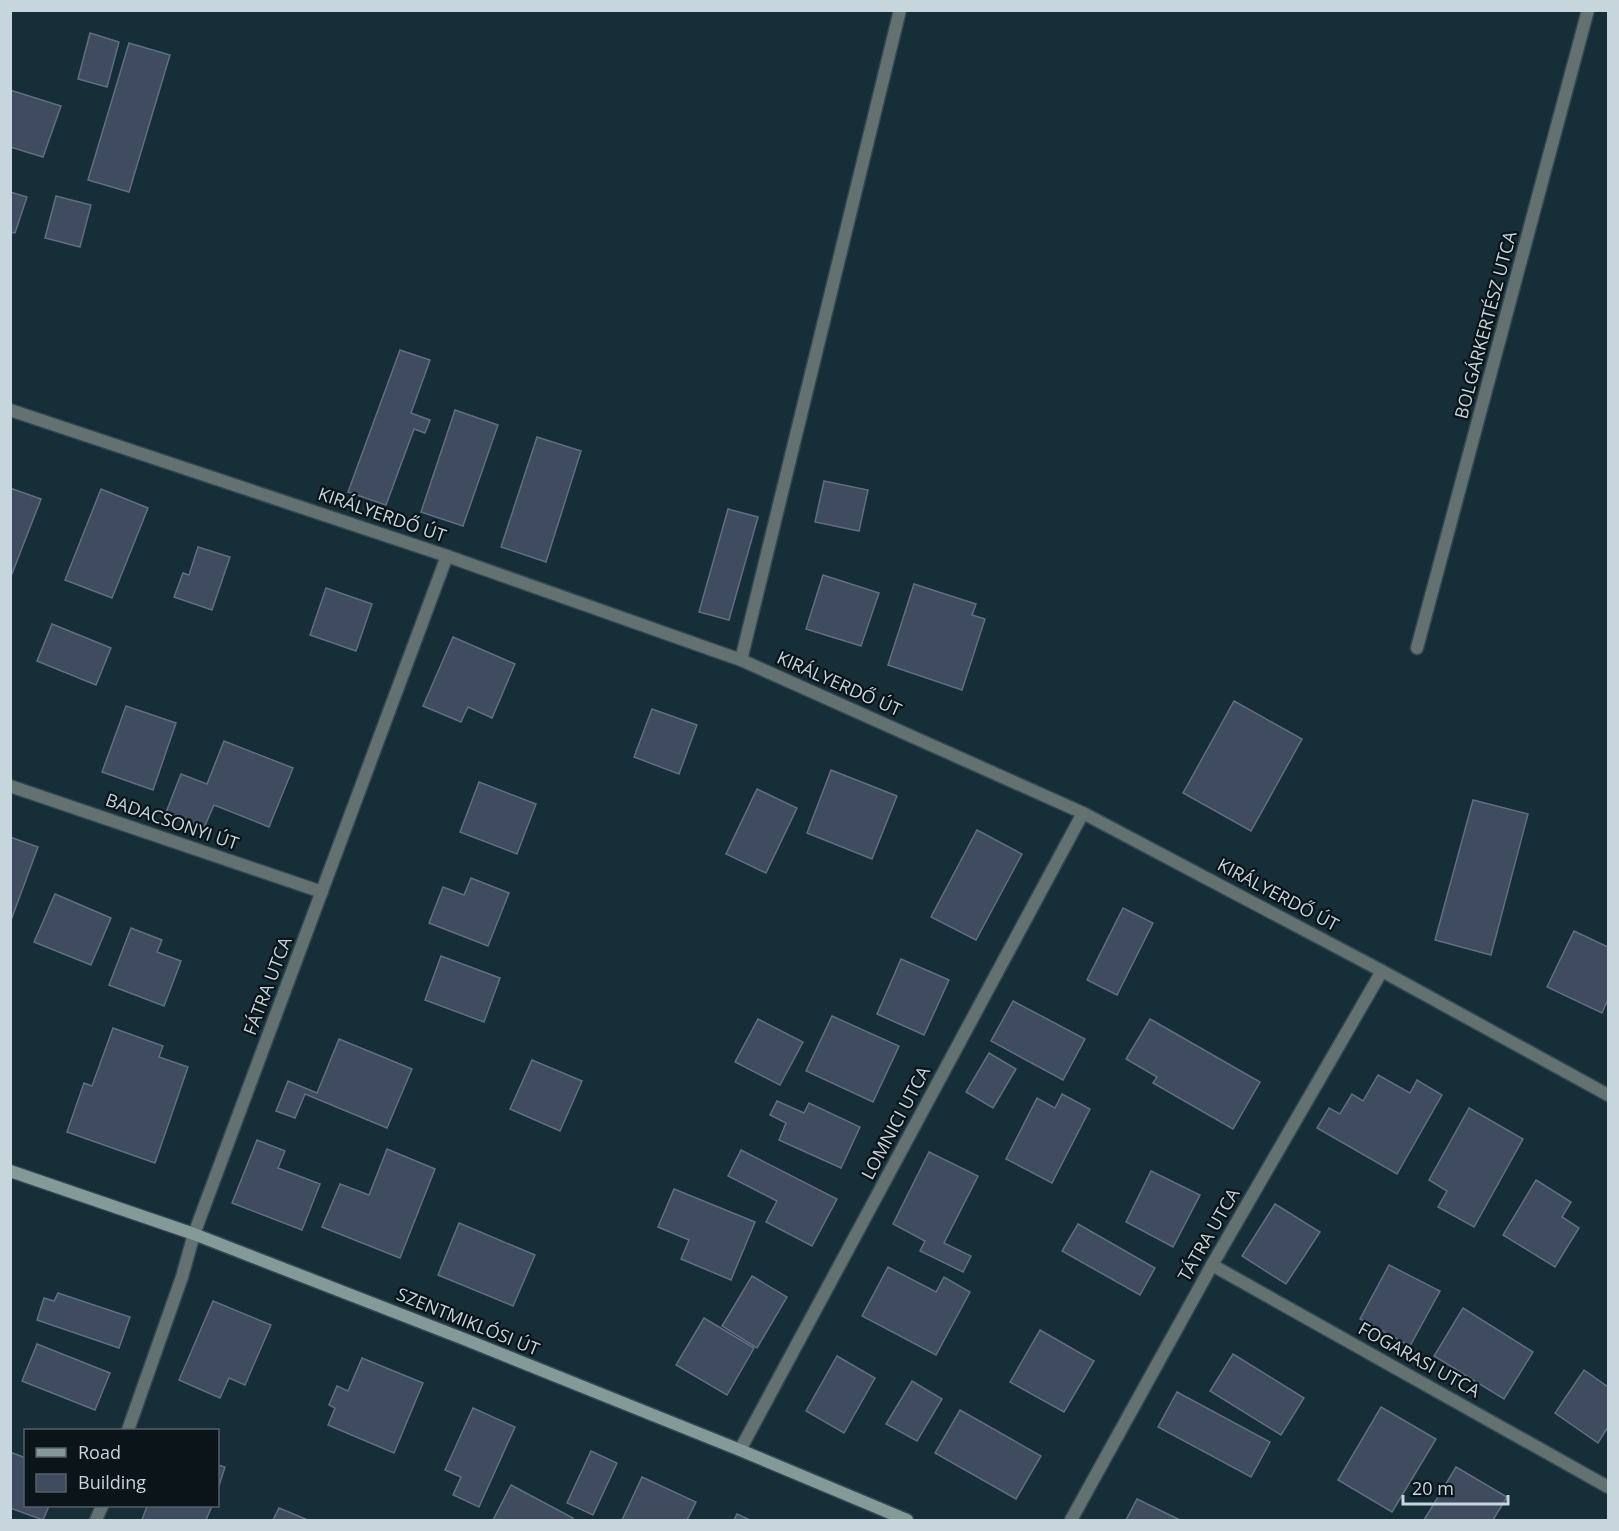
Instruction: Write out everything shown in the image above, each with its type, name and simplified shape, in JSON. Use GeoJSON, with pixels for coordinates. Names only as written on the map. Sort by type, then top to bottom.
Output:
{"type":"FeatureCollection","features":[{"type":"Feature","properties":{"kind":"street"},"geometry":{"type":"LineString","coordinates":[[741,660],[900,10]]}},
{"type":"Feature","properties":{"kind":"street","name":"BOLGÁRKERTÉSZ UTCA"},"geometry":{"type":"LineString","coordinates":[[1417,648],[1588,10]]}},
{"type":"Feature","properties":{"kind":"street","name":"KIRÁLYERDŐ ÚT"},"geometry":{"type":"LineString","coordinates":[[10,410],[447,556],[741,660],[1083,813],[1382,971],[1608,1095]]}},
{"type":"Feature","properties":{"kind":"street","name":"FÁTRA UTCA"},"geometry":{"type":"LineString","coordinates":[[129,1429],[182,1277],[194,1234],[447,556]]}},
{"type":"Feature","properties":{"kind":"street","name":"BADACSONYI ÚT"},"geometry":{"type":"LineString","coordinates":[[10,786],[322,892]]}},
{"type":"Feature","properties":{"kind":"street","name":"LOMNICI UTCA"},"geometry":{"type":"LineString","coordinates":[[740,1450],[1083,813]]}},
{"type":"Feature","properties":{"kind":"street","name":"TÁTRA UTCA"},"geometry":{"type":"LineString","coordinates":[[1071,1521],[1212,1265],[1382,971]]}},
{"type":"Feature","properties":{"kind":"street","name":"SZENTMIKLÓSI ÚT"},"geometry":{"type":"LineString","coordinates":[[10,1171],[194,1234],[464,1339],[740,1450],[907,1521]]}},
{"type":"Feature","properties":{"kind":"street","name":"FOGARASI UTCA"},"geometry":{"type":"LineString","coordinates":[[1212,1265],[1608,1486]]}},
{"type":"Feature","properties":{"kind":"street"},"geometry":{"type":"LineString","coordinates":[[96,1521],[102,1507]]}},
{"type":"Feature","properties":{"kind":"building"},"geometry":{"type":"Polygon","coordinates":[[[90,33],[119,42],[107,87],[78,79],[90,33]]]}},
{"type":"Feature","properties":{"kind":"building"},"geometry":{"type":"Polygon","coordinates":[[[129,43],[170,55],[129,192],[88,180],[129,43]]]}},
{"type":"Feature","properties":{"kind":"building"},"geometry":{"type":"Polygon","coordinates":[[[10,90],[61,106],[43,157],[10,147],[10,90]]]}},
{"type":"Feature","properties":{"kind":"building"},"geometry":{"type":"Polygon","coordinates":[[[10,192],[27,197],[15,233],[10,232],[10,192]]]}},
{"type":"Feature","properties":{"kind":"building"},"geometry":{"type":"Polygon","coordinates":[[[56,196],[91,205],[80,247],[45,238],[56,196]]]}},
{"type":"Feature","properties":{"kind":"building"},"geometry":{"type":"Polygon","coordinates":[[[400,350],[430,360],[411,413],[430,420],[425,433],[414,429],[386,505],[348,492],[400,350]]]}},
{"type":"Feature","properties":{"kind":"building"},"geometry":{"type":"Polygon","coordinates":[[[455,410],[498,425],[463,526],[421,512],[455,410]]]}},
{"type":"Feature","properties":{"kind":"building"},"geometry":{"type":"Polygon","coordinates":[[[537,437],[581,451],[546,562],[501,547],[537,437]]]}},
{"type":"Feature","properties":{"kind":"building"},"geometry":{"type":"Polygon","coordinates":[[[824,481],[868,490],[859,531],[815,522],[824,481]]]}},
{"type":"Feature","properties":{"kind":"building"},"geometry":{"type":"Polygon","coordinates":[[[10,488],[41,499],[10,579],[10,488]]]}},
{"type":"Feature","properties":{"kind":"building"},"geometry":{"type":"Polygon","coordinates":[[[101,489],[148,508],[112,598],[65,580],[101,489]]]}},
{"type":"Feature","properties":{"kind":"building"},"geometry":{"type":"Polygon","coordinates":[[[728,509],[758,517],[729,620],[699,612],[728,509]]]}},
{"type":"Feature","properties":{"kind":"building"},"geometry":{"type":"Polygon","coordinates":[[[198,547],[230,557],[212,610],[174,597],[183,573],[189,575],[198,547]]]}},
{"type":"Feature","properties":{"kind":"building"},"geometry":{"type":"Polygon","coordinates":[[[823,575],[879,593],[861,646],[806,629],[823,575]]]}},
{"type":"Feature","properties":{"kind":"building"},"geometry":{"type":"Polygon","coordinates":[[[914,584],[976,604],[972,615],[985,619],[962,690],[888,665],[914,584]]]}},
{"type":"Feature","properties":{"kind":"building"},"geometry":{"type":"Polygon","coordinates":[[[326,588],[372,604],[356,651],[310,635],[326,588]]]}},
{"type":"Feature","properties":{"kind":"building"},"geometry":{"type":"Polygon","coordinates":[[[52,624],[111,648],[96,685],[37,661],[52,624]]]}},
{"type":"Feature","properties":{"kind":"building"},"geometry":{"type":"Polygon","coordinates":[[[453,637],[515,664],[492,718],[468,707],[461,722],[423,706],[453,637]]]}},
{"type":"Feature","properties":{"kind":"building"},"geometry":{"type":"Polygon","coordinates":[[[1234,701],[1302,739],[1251,831],[1183,793],[1234,701]]]}},
{"type":"Feature","properties":{"kind":"building"},"geometry":{"type":"Polygon","coordinates":[[[126,706],[176,723],[153,790],[102,772],[126,706]]]}},
{"type":"Feature","properties":{"kind":"building"},"geometry":{"type":"Polygon","coordinates":[[[652,709],[697,725],[679,774],[634,757],[652,709]]]}},
{"type":"Feature","properties":{"kind":"building"},"geometry":{"type":"Polygon","coordinates":[[[224,741],[293,768],[269,827],[214,805],[203,830],[165,815],[181,774],[207,784],[224,741]]]}},
{"type":"Feature","properties":{"kind":"building"},"geometry":{"type":"Polygon","coordinates":[[[831,770],[897,796],[872,859],[807,833],[831,770]]]}},
{"type":"Feature","properties":{"kind":"building"},"geometry":{"type":"Polygon","coordinates":[[[479,782],[536,804],[517,854],[460,832],[479,782]]]}},
{"type":"Feature","properties":{"kind":"building"},"geometry":{"type":"Polygon","coordinates":[[[757,789],[797,808],[766,873],[726,854],[757,789]]]}},
{"type":"Feature","properties":{"kind":"building"},"geometry":{"type":"Polygon","coordinates":[[[1473,800],[1528,814],[1491,955],[1435,940],[1473,800]]]}},
{"type":"Feature","properties":{"kind":"building"},"geometry":{"type":"Polygon","coordinates":[[[977,830],[1022,854],[976,940],[931,917],[977,830]]]}},
{"type":"Feature","properties":{"kind":"building"},"geometry":{"type":"Polygon","coordinates":[[[10,837],[38,847],[10,923],[10,837]]]}},
{"type":"Feature","properties":{"kind":"building"},"geometry":{"type":"Polygon","coordinates":[[[471,878],[509,893],[488,946],[429,923],[443,887],[464,895],[471,878]]]}},
{"type":"Feature","properties":{"kind":"building"},"geometry":{"type":"Polygon","coordinates":[[[55,894],[111,918],[91,965],[34,942],[55,894]]]}},
{"type":"Feature","properties":{"kind":"building"},"geometry":{"type":"Polygon","coordinates":[[[1123,908],[1153,923],[1117,995],[1087,980],[1123,908]]]}},
{"type":"Feature","properties":{"kind":"building"},"geometry":{"type":"Polygon","coordinates":[[[131,928],[162,940],[157,952],[181,961],[164,1006],[109,985],[131,928]]]}},
{"type":"Feature","properties":{"kind":"building"},"geometry":{"type":"Polygon","coordinates":[[[1574,931],[1608,947],[1608,999],[1602,1013],[1547,987],[1574,931]]]}},
{"type":"Feature","properties":{"kind":"building"},"geometry":{"type":"Polygon","coordinates":[[[441,956],[500,978],[484,1022],[425,1000],[441,956]]]}},
{"type":"Feature","properties":{"kind":"building"},"geometry":{"type":"Polygon","coordinates":[[[901,959],[949,980],[924,1035],[877,1014],[901,959]]]}},
{"type":"Feature","properties":{"kind":"building"},"geometry":{"type":"Polygon","coordinates":[[[1013,1001],[1085,1039],[1063,1080],[991,1041],[1013,1001]]]}},
{"type":"Feature","properties":{"kind":"building"},"geometry":{"type":"Polygon","coordinates":[[[832,1016],[899,1046],[873,1102],[806,1071],[832,1016]]]}},
{"type":"Feature","properties":{"kind":"building"},"geometry":{"type":"Polygon","coordinates":[[[758,1019],[803,1042],[780,1085],[735,1062],[758,1019]]]}},
{"type":"Feature","properties":{"kind":"building"},"geometry":{"type":"Polygon","coordinates":[[[1150,1019],[1260,1082],[1233,1129],[1153,1083],[1157,1077],[1126,1059],[1150,1019]]]}},
{"type":"Feature","properties":{"kind":"building"},"geometry":{"type":"Polygon","coordinates":[[[113,1028],[163,1046],[159,1057],[188,1067],[155,1163],[67,1132],[84,1083],[92,1086],[113,1028]]]}},
{"type":"Feature","properties":{"kind":"building"},"geometry":{"type":"Polygon","coordinates":[[[339,1039],[412,1069],[387,1128],[305,1094],[295,1118],[276,1111],[288,1081],[317,1093],[339,1039]]]}},
{"type":"Feature","properties":{"kind":"building"},"geometry":{"type":"Polygon","coordinates":[[[989,1053],[1016,1069],[993,1108],[966,1092],[989,1053]]]}},
{"type":"Feature","properties":{"kind":"building"},"geometry":{"type":"Polygon","coordinates":[[[532,1060],[582,1081],[560,1131],[510,1109],[532,1060]]]}},
{"type":"Feature","properties":{"kind":"building"},"geometry":{"type":"Polygon","coordinates":[[[1378,1075],[1410,1093],[1417,1080],[1442,1095],[1397,1174],[1317,1128],[1329,1108],[1340,1114],[1352,1094],[1363,1101],[1378,1075]]]}},
{"type":"Feature","properties":{"kind":"building"},"geometry":{"type":"Polygon","coordinates":[[[1062,1094],[1090,1109],[1052,1183],[1006,1159],[1037,1098],[1055,1108],[1062,1094]]]}},
{"type":"Feature","properties":{"kind":"building"},"geometry":{"type":"Polygon","coordinates":[[[777,1101],[804,1113],[809,1103],[860,1127],[841,1168],[779,1140],[786,1123],[770,1115],[777,1101]]]}},
{"type":"Feature","properties":{"kind":"building"},"geometry":{"type":"Polygon","coordinates":[[[1469,1108],[1523,1139],[1474,1227],[1438,1207],[1447,1191],[1429,1180],[1469,1108]]]}},
{"type":"Feature","properties":{"kind":"building"},"geometry":{"type":"Polygon","coordinates":[[[257,1140],[285,1151],[278,1168],[320,1184],[302,1230],[232,1203],[257,1140]]]}},
{"type":"Feature","properties":{"kind":"building"},"geometry":{"type":"Polygon","coordinates":[[[387,1149],[435,1169],[400,1258],[322,1227],[340,1184],[369,1195],[387,1149]]]}},
{"type":"Feature","properties":{"kind":"building"},"geometry":{"type":"Polygon","coordinates":[[[741,1150],[837,1199],[812,1246],[766,1222],[777,1201],[728,1176],[741,1150]]]}},
{"type":"Feature","properties":{"kind":"building"},"geometry":{"type":"Polygon","coordinates":[[[929,1152],[978,1176],[944,1243],[971,1256],[963,1272],[920,1251],[925,1241],[893,1224],[929,1152]]]}},
{"type":"Feature","properties":{"kind":"building"},"geometry":{"type":"Polygon","coordinates":[[[1151,1171],[1200,1195],[1173,1247],[1126,1222],[1151,1171]]]}},
{"type":"Feature","properties":{"kind":"building"},"geometry":{"type":"Polygon","coordinates":[[[1536,1180],[1571,1202],[1562,1217],[1579,1228],[1555,1267],[1503,1235],[1536,1180]]]}},
{"type":"Feature","properties":{"kind":"building"},"geometry":{"type":"Polygon","coordinates":[[[674,1189],[755,1222],[731,1280],[681,1259],[689,1240],[658,1227],[674,1189]]]}},
{"type":"Feature","properties":{"kind":"building"},"geometry":{"type":"Polygon","coordinates":[[[1275,1204],[1320,1232],[1286,1284],[1242,1256],[1275,1204]]]}},
{"type":"Feature","properties":{"kind":"building"},"geometry":{"type":"Polygon","coordinates":[[[459,1223],[535,1255],[513,1306],[438,1275],[459,1223]]]}},
{"type":"Feature","properties":{"kind":"building"},"geometry":{"type":"Polygon","coordinates":[[[1078,1224],[1155,1268],[1140,1295],[1062,1251],[1078,1224]]]}},
{"type":"Feature","properties":{"kind":"building"},"geometry":{"type":"Polygon","coordinates":[[[1389,1265],[1440,1291],[1410,1346],[1360,1319],[1389,1265]]]}},
{"type":"Feature","properties":{"kind":"building"},"geometry":{"type":"Polygon","coordinates":[[[888,1267],[936,1292],[944,1277],[970,1292],[936,1355],[862,1316],[888,1267]]]}},
{"type":"Feature","properties":{"kind":"building"},"geometry":{"type":"Polygon","coordinates":[[[752,1276],[787,1297],[757,1348],[722,1326],[752,1276]]]}},
{"type":"Feature","properties":{"kind":"building"},"geometry":{"type":"Polygon","coordinates":[[[58,1293],[130,1317],[119,1348],[37,1320],[44,1298],[54,1301],[58,1293]]]}},
{"type":"Feature","properties":{"kind":"building"},"geometry":{"type":"Polygon","coordinates":[[[213,1301],[271,1325],[245,1385],[229,1378],[220,1398],[179,1380],[213,1301]]]}},
{"type":"Feature","properties":{"kind":"building"},"geometry":{"type":"Polygon","coordinates":[[[1463,1308],[1533,1352],[1504,1399],[1434,1356],[1463,1308]]]}},
{"type":"Feature","properties":{"kind":"building"},"geometry":{"type":"Polygon","coordinates":[[[704,1318],[754,1348],[727,1395],[676,1365],[704,1318]]]}},
{"type":"Feature","properties":{"kind":"building"},"geometry":{"type":"Polygon","coordinates":[[[1040,1330],[1094,1361],[1064,1412],[1010,1382],[1040,1330]]]}},
{"type":"Feature","properties":{"kind":"building"},"geometry":{"type":"Polygon","coordinates":[[[37,1344],[110,1373],[95,1410],[22,1381],[37,1344]]]}},
{"type":"Feature","properties":{"kind":"building"},"geometry":{"type":"Polygon","coordinates":[[[1233,1354],[1304,1398],[1281,1435],[1210,1391],[1233,1354]]]}},
{"type":"Feature","properties":{"kind":"building"},"geometry":{"type":"Polygon","coordinates":[[[837,1356],[875,1378],[844,1433],[806,1411],[837,1356]]]}},
{"type":"Feature","properties":{"kind":"building"},"geometry":{"type":"Polygon","coordinates":[[[362,1358],[423,1383],[394,1453],[328,1425],[335,1408],[329,1405],[337,1386],[348,1391],[362,1358]]]}},
{"type":"Feature","properties":{"kind":"building"},"geometry":{"type":"Polygon","coordinates":[[[1584,1370],[1608,1387],[1608,1427],[1598,1443],[1555,1413],[1584,1370]]]}},
{"type":"Feature","properties":{"kind":"building"},"geometry":{"type":"Polygon","coordinates":[[[912,1381],[942,1399],[917,1441],[886,1424],[912,1381]]]}},
{"type":"Feature","properties":{"kind":"building"},"geometry":{"type":"Polygon","coordinates":[[[1177,1392],[1270,1442],[1251,1477],[1158,1427],[1177,1392]]]}},
{"type":"Feature","properties":{"kind":"building"},"geometry":{"type":"Polygon","coordinates":[[[1381,1407],[1436,1439],[1392,1512],[1338,1480],[1381,1407]]]}},
{"type":"Feature","properties":{"kind":"building"},"geometry":{"type":"Polygon","coordinates":[[[473,1408],[515,1427],[479,1507],[453,1495],[461,1477],[445,1470],[473,1408]]]}},
{"type":"Feature","properties":{"kind":"building"},"geometry":{"type":"Polygon","coordinates":[[[960,1410],[1041,1456],[1016,1499],[935,1453],[960,1410]]]}},
{"type":"Feature","properties":{"kind":"building"},"geometry":{"type":"Polygon","coordinates":[[[591,1451],[617,1463],[593,1515],[567,1503],[591,1451]]]}},
{"type":"Feature","properties":{"kind":"building"},"geometry":{"type":"Polygon","coordinates":[[[10,1452],[24,1457],[24,1507],[49,1507],[43,1520],[10,1508],[10,1452]]]}},
{"type":"Feature","properties":{"kind":"building"},"geometry":{"type":"Polygon","coordinates":[[[219,1465],[225,1467],[219,1486],[219,1465]]]}},
{"type":"Feature","properties":{"kind":"building"},"geometry":{"type":"Polygon","coordinates":[[[1456,1467],[1507,1497],[1493,1520],[1424,1520],[1456,1467]]]}},
{"type":"Feature","properties":{"kind":"building"},"geometry":{"type":"Polygon","coordinates":[[[642,1477],[696,1502],[687,1520],[622,1520],[642,1477]]]}},
{"type":"Feature","properties":{"kind":"building"},"geometry":{"type":"Polygon","coordinates":[[[511,1485],[573,1518],[572,1520],[493,1520],[511,1485]]]}},
{"type":"Feature","properties":{"kind":"building"},"geometry":{"type":"Polygon","coordinates":[[[1137,1499],[1180,1520],[1126,1520],[1137,1499]]]}},
{"type":"Feature","properties":{"kind":"building"},"geometry":{"type":"Polygon","coordinates":[[[147,1507],[212,1507],[206,1520],[142,1520],[147,1507]]]}},
{"type":"Feature","properties":{"kind":"building"},"geometry":{"type":"Polygon","coordinates":[[[279,1508],[308,1520],[273,1520],[279,1508]]]}},
{"type":"Feature","properties":{"kind":"building"},"geometry":{"type":"Polygon","coordinates":[[[737,1514],[750,1520],[734,1520],[737,1514]]]}}]}
